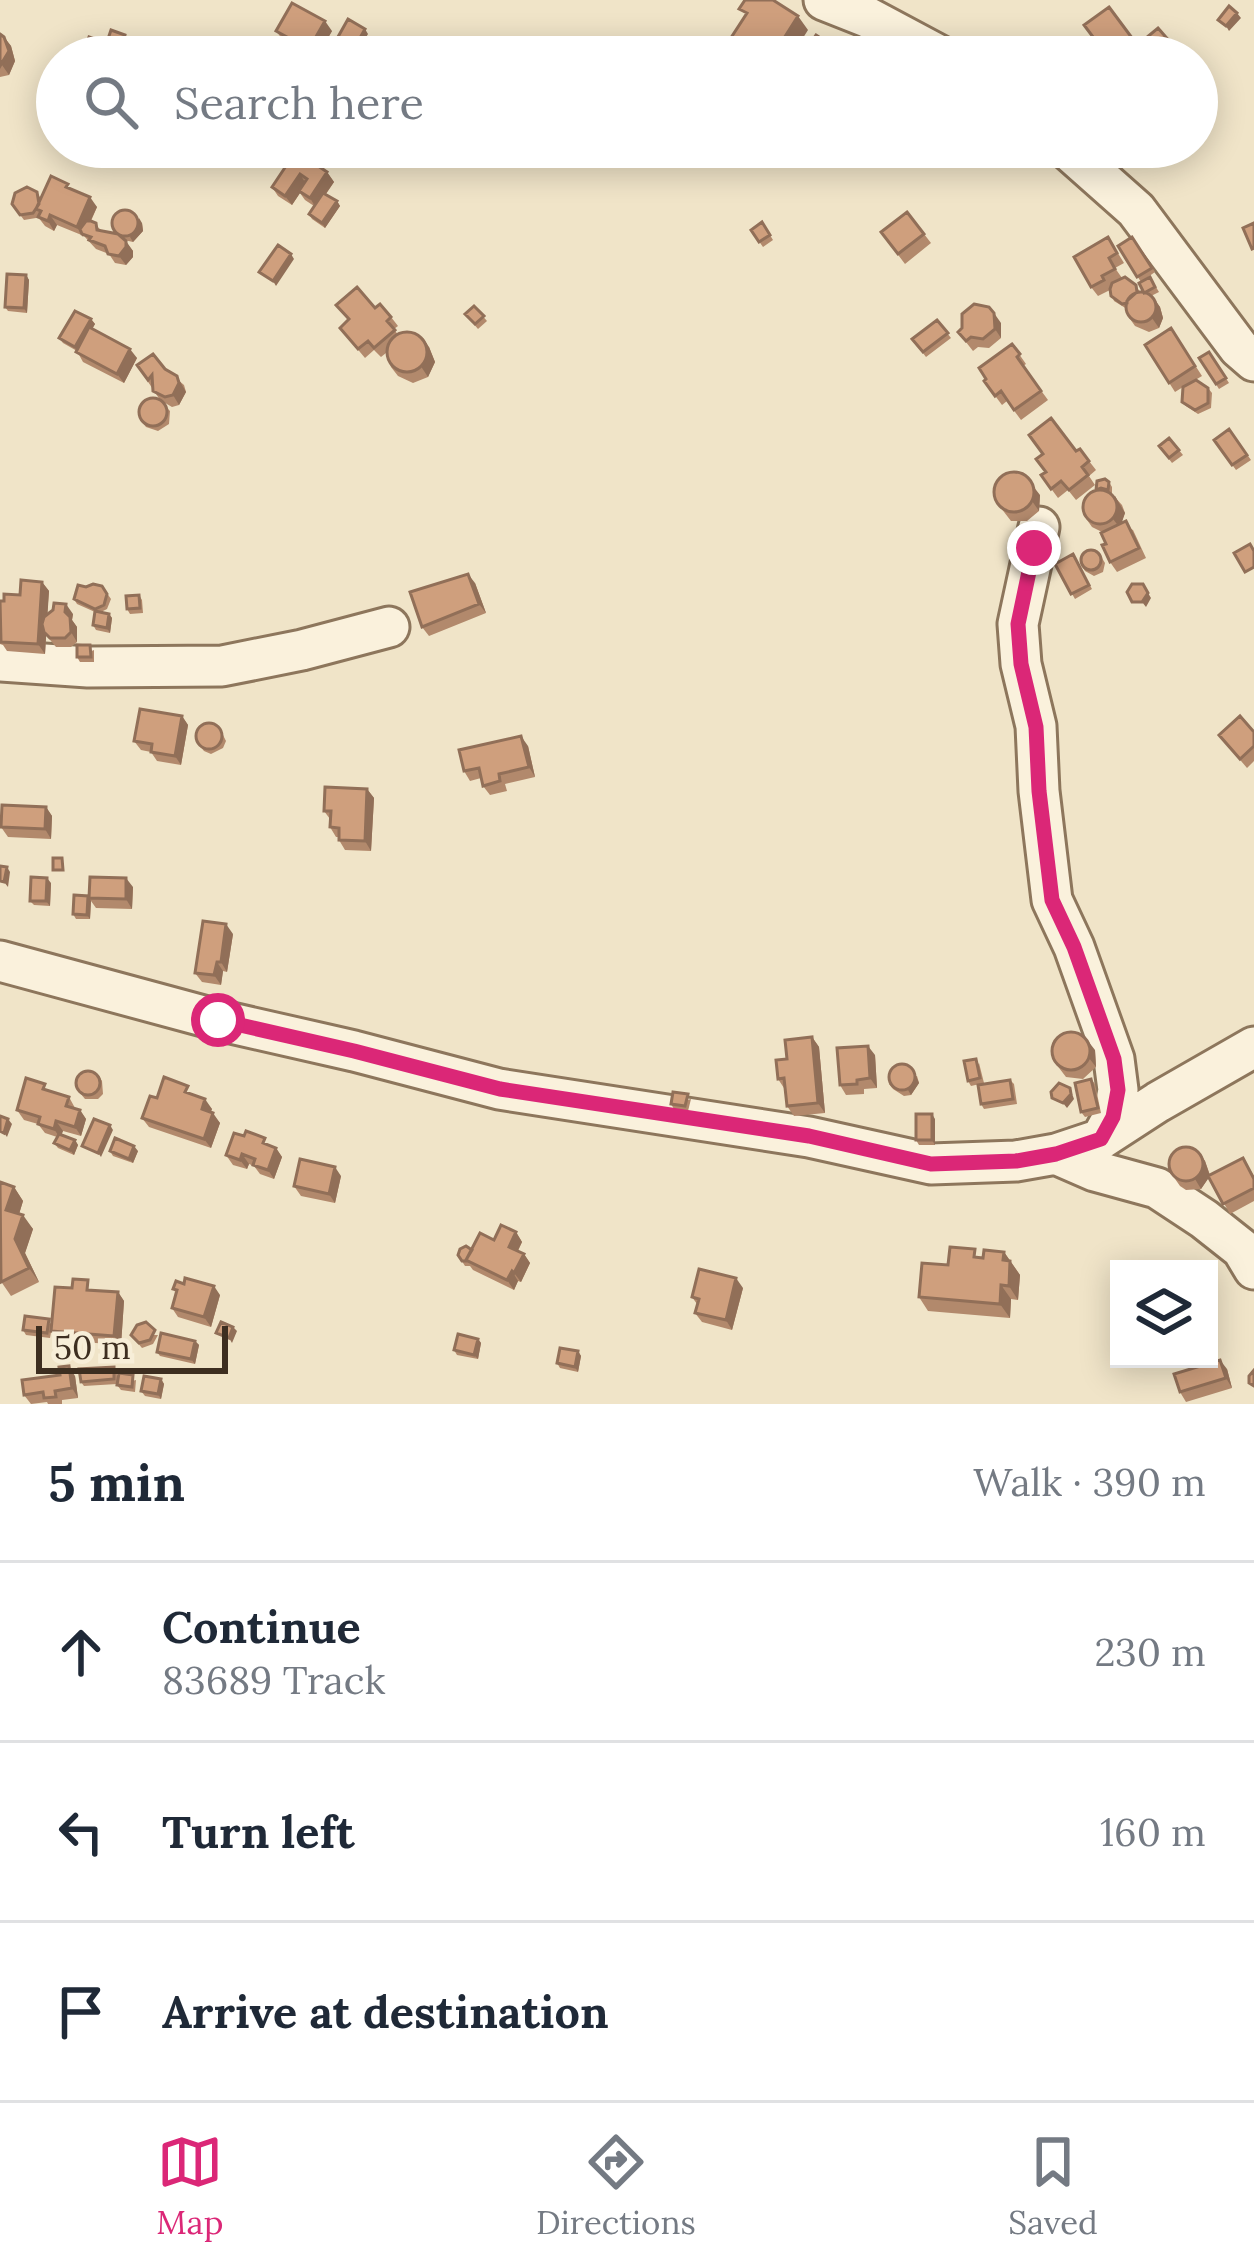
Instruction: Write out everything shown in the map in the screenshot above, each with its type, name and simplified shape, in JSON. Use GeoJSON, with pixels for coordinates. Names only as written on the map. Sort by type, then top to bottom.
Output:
{"type":"FeatureCollection","features":[{"type":"Feature","properties":{"kind":"street"},"geometry":{"type":"LineString","coordinates":[[824,0],[903,36]]}},
{"type":"Feature","properties":{"kind":"street"},"geometry":{"type":"LineString","coordinates":[[1089,168],[1136,210],[1239,348],[1254,361]]}},
{"type":"Feature","properties":{"kind":"street"},"geometry":{"type":"LineString","coordinates":[[1039,526],[1018,624],[1021,664],[1036,727],[1052,900],[1114,1059],[1116,1103],[1101,1139]]}},
{"type":"Feature","properties":{"kind":"street"},"geometry":{"type":"LineString","coordinates":[[0,661],[88,667],[222,666],[389,627]]}},
{"type":"Feature","properties":{"kind":"street"},"geometry":{"type":"LineString","coordinates":[[0,961],[500,1089],[809,1136],[931,1164],[1016,1161],[1101,1139],[1254,1047]]}},
{"type":"Feature","properties":{"kind":"street"},"geometry":{"type":"LineString","coordinates":[[1056,1154],[1156,1188],[1242,1249],[1254,1269]]}},
{"type":"Feature","properties":{"kind":"building"},"geometry":{"type":"Polygon","coordinates":[[[745,0],[773,0],[798,16],[785,36],[732,36],[747,13],[739,9],[745,0]]]}},
{"type":"Feature","properties":{"kind":"building"},"geometry":{"type":"Polygon","coordinates":[[[292,3],[325,21],[316,36],[285,36],[276,31],[292,3]]]}},
{"type":"Feature","properties":{"kind":"building"},"geometry":{"type":"Polygon","coordinates":[[[1229,6],[1237,13],[1226,26],[1218,20],[1229,6]]]}},
{"type":"Feature","properties":{"kind":"building"},"geometry":{"type":"Polygon","coordinates":[[[1109,7],[1131,36],[1092,36],[1084,25],[1109,7]]]}},
{"type":"Feature","properties":{"kind":"building"},"geometry":{"type":"Polygon","coordinates":[[[348,19],[365,29],[361,36],[338,36],[348,19]]]}},
{"type":"Feature","properties":{"kind":"building"},"geometry":{"type":"Polygon","coordinates":[[[0,34],[9,51],[0,66],[0,34]]]}},
{"type":"Feature","properties":{"kind":"building"},"geometry":{"type":"Polygon","coordinates":[[[285,168],[327,172],[310,198],[299,191],[307,179],[300,174],[285,196],[272,187],[285,168]]]}},
{"type":"Feature","properties":{"kind":"building"},"geometry":{"type":"Polygon","coordinates":[[[51,176],[90,197],[77,227],[50,215],[48,221],[38,217],[41,211],[36,209],[51,176]]]}},
{"type":"Feature","properties":{"kind":"building"},"geometry":{"type":"Polygon","coordinates":[[[27,187],[37,192],[39,204],[33,213],[20,215],[12,204],[15,193],[27,187]]]}},
{"type":"Feature","properties":{"kind":"building"},"geometry":{"type":"Polygon","coordinates":[[[323,193],[337,201],[322,223],[309,214],[323,193]]]}},
{"type":"Feature","properties":{"kind":"building"},"geometry":{"type":"Polygon","coordinates":[[[125,210],[135,213],[135,233],[125,236],[115,233],[112,223],[115,213],[125,210]]]}},
{"type":"Feature","properties":{"kind":"building"},"geometry":{"type":"Polygon","coordinates":[[[907,212],[924,234],[898,254],[881,232],[907,212]]]}},
{"type":"Feature","properties":{"kind":"building"},"geometry":{"type":"Polygon","coordinates":[[[86,221],[126,241],[119,256],[108,254],[105,246],[82,234],[86,221]]]}},
{"type":"Feature","properties":{"kind":"building"},"geometry":{"type":"Polygon","coordinates":[[[762,222],[770,235],[759,242],[751,230],[762,222]]]}},
{"type":"Feature","properties":{"kind":"building"},"geometry":{"type":"Polygon","coordinates":[[[1254,223],[1254,248],[1252,249],[1243,228],[1254,223]]]}},
{"type":"Feature","properties":{"kind":"building"},"geometry":{"type":"Polygon","coordinates":[[[1108,237],[1117,253],[1109,258],[1115,269],[1091,287],[1074,257],[1108,237]]]}},
{"type":"Feature","properties":{"kind":"building"},"geometry":{"type":"Polygon","coordinates":[[[1132,237],[1152,268],[1137,277],[1118,246],[1132,237]]]}},
{"type":"Feature","properties":{"kind":"building"},"geometry":{"type":"Polygon","coordinates":[[[278,245],[291,254],[273,281],[259,272],[278,245]]]}},
{"type":"Feature","properties":{"kind":"building"},"geometry":{"type":"Polygon","coordinates":[[[7,274],[26,275],[24,308],[5,307],[7,274]]]}},
{"type":"Feature","properties":{"kind":"building"},"geometry":{"type":"Polygon","coordinates":[[[1125,277],[1137,292],[1122,304],[1110,289],[1125,277]]]}},
{"type":"Feature","properties":{"kind":"building"},"geometry":{"type":"Polygon","coordinates":[[[1150,277],[1155,287],[1144,293],[1139,283],[1150,277]]]}},
{"type":"Feature","properties":{"kind":"building"},"geometry":{"type":"Polygon","coordinates":[[[357,287],[375,308],[380,304],[395,330],[374,348],[368,341],[358,349],[340,328],[349,319],[336,305],[357,287]]]}},
{"type":"Feature","properties":{"kind":"building"},"geometry":{"type":"Polygon","coordinates":[[[1141,292],[1156,307],[1141,322],[1126,307],[1141,292]]]}},
{"type":"Feature","properties":{"kind":"building"},"geometry":{"type":"Polygon","coordinates":[[[974,304],[989,307],[995,329],[983,339],[966,341],[958,332],[962,314],[974,304]]]}},
{"type":"Feature","properties":{"kind":"building"},"geometry":{"type":"Polygon","coordinates":[[[474,306],[484,316],[475,324],[465,314],[474,306]]]}},
{"type":"Feature","properties":{"kind":"building"},"geometry":{"type":"Polygon","coordinates":[[[75,311],[91,319],[75,347],[59,338],[75,311]]]}},
{"type":"Feature","properties":{"kind":"building"},"geometry":{"type":"Polygon","coordinates":[[[937,320],[948,333],[923,352],[912,339],[937,320]]]}},
{"type":"Feature","properties":{"kind":"building"},"geometry":{"type":"Polygon","coordinates":[[[89,327],[130,349],[117,374],[76,352],[89,327]]]}},
{"type":"Feature","properties":{"kind":"building"},"geometry":{"type":"Polygon","coordinates":[[[1171,328],[1195,366],[1169,383],[1145,345],[1171,328]]]}},
{"type":"Feature","properties":{"kind":"building"},"geometry":{"type":"Polygon","coordinates":[[[407,332],[421,338],[427,352],[421,366],[407,372],[393,366],[387,352],[393,338],[407,332]]]}},
{"type":"Feature","properties":{"kind":"building"},"geometry":{"type":"Polygon","coordinates":[[[1012,344],[1041,391],[1014,410],[1001,391],[995,396],[979,368],[1012,344]]]}},
{"type":"Feature","properties":{"kind":"building"},"geometry":{"type":"Polygon","coordinates":[[[1209,352],[1226,378],[1216,384],[1199,358],[1209,352]]]}},
{"type":"Feature","properties":{"kind":"building"},"geometry":{"type":"Polygon","coordinates":[[[153,354],[177,376],[173,395],[153,391],[152,375],[148,380],[137,365],[153,354]]]}},
{"type":"Feature","properties":{"kind":"building"},"geometry":{"type":"Polygon","coordinates":[[[1196,380],[1208,388],[1208,403],[1195,410],[1182,402],[1183,387],[1196,380]]]}},
{"type":"Feature","properties":{"kind":"building"},"geometry":{"type":"Polygon","coordinates":[[[153,398],[163,402],[167,412],[163,422],[153,426],[143,422],[139,412],[143,402],[153,398]]]}},
{"type":"Feature","properties":{"kind":"building"},"geometry":{"type":"Polygon","coordinates":[[[1051,418],[1089,461],[1082,467],[1088,475],[1069,490],[1061,481],[1051,489],[1036,459],[1043,454],[1029,435],[1051,418]]]}},
{"type":"Feature","properties":{"kind":"building"},"geometry":{"type":"Polygon","coordinates":[[[1229,429],[1247,455],[1232,465],[1214,440],[1229,429]]]}},
{"type":"Feature","properties":{"kind":"building"},"geometry":{"type":"Polygon","coordinates":[[[1169,438],[1179,450],[1169,458],[1159,446],[1169,438]]]}},
{"type":"Feature","properties":{"kind":"building"},"geometry":{"type":"Polygon","coordinates":[[[1014,472],[1028,478],[1034,492],[1028,506],[1014,512],[1000,506],[994,492],[1000,478],[1014,472]]]}},
{"type":"Feature","properties":{"kind":"building"},"geometry":{"type":"Polygon","coordinates":[[[1105,479],[1108,490],[1096,490],[1097,481],[1105,479]]]}},
{"type":"Feature","properties":{"kind":"building"},"geometry":{"type":"Polygon","coordinates":[[[1100,490],[1112,495],[1117,507],[1112,519],[1100,524],[1088,519],[1083,507],[1088,495],[1100,490]]]}},
{"type":"Feature","properties":{"kind":"building"},"geometry":{"type":"Polygon","coordinates":[[[1126,521],[1139,548],[1110,562],[1101,533],[1126,521]]]}},
{"type":"Feature","properties":{"kind":"building"},"geometry":{"type":"Polygon","coordinates":[[[1250,544],[1254,567],[1245,572],[1234,553],[1250,544]]]}},
{"type":"Feature","properties":{"kind":"building"},"geometry":{"type":"Polygon","coordinates":[[[1091,550],[1101,560],[1091,570],[1081,560],[1091,550]]]}},
{"type":"Feature","properties":{"kind":"building"},"geometry":{"type":"Polygon","coordinates":[[[1073,554],[1089,585],[1071,594],[1055,564],[1073,554]]]}},
{"type":"Feature","properties":{"kind":"building"},"geometry":{"type":"Polygon","coordinates":[[[468,574],[479,604],[422,627],[410,592],[468,574]]]}},
{"type":"Feature","properties":{"kind":"building"},"geometry":{"type":"Polygon","coordinates":[[[21,580],[42,582],[38,644],[1,642],[0,601],[4,594],[20,595],[21,580]]]}},
{"type":"Feature","properties":{"kind":"building"},"geometry":{"type":"Polygon","coordinates":[[[1132,584],[1143,584],[1148,593],[1142,602],[1132,602],[1127,592],[1132,584]]]}},
{"type":"Feature","properties":{"kind":"building"},"geometry":{"type":"Polygon","coordinates":[[[78,585],[102,586],[107,594],[104,605],[95,609],[74,599],[78,585]]]}},
{"type":"Feature","properties":{"kind":"building"},"geometry":{"type":"Polygon","coordinates":[[[139,595],[140,608],[127,609],[126,596],[139,595]]]}},
{"type":"Feature","properties":{"kind":"building"},"geometry":{"type":"Polygon","coordinates":[[[54,603],[66,604],[71,632],[65,638],[50,638],[44,632],[44,617],[54,603]]]}},
{"type":"Feature","properties":{"kind":"building"},"geometry":{"type":"Polygon","coordinates":[[[95,611],[109,614],[107,628],[93,625],[95,611]]]}},
{"type":"Feature","properties":{"kind":"building"},"geometry":{"type":"Polygon","coordinates":[[[77,645],[90,645],[91,657],[77,657],[77,645]]]}},
{"type":"Feature","properties":{"kind":"building"},"geometry":{"type":"Polygon","coordinates":[[[140,709],[182,716],[175,756],[151,752],[152,744],[134,741],[140,709]]]}},
{"type":"Feature","properties":{"kind":"building"},"geometry":{"type":"Polygon","coordinates":[[[1240,716],[1254,732],[1254,746],[1240,759],[1219,735],[1240,716]]]}},
{"type":"Feature","properties":{"kind":"building"},"geometry":{"type":"Polygon","coordinates":[[[209,723],[222,736],[209,749],[196,736],[209,723]]]}},
{"type":"Feature","properties":{"kind":"building"},"geometry":{"type":"Polygon","coordinates":[[[521,736],[529,767],[499,774],[500,781],[483,786],[479,768],[464,771],[459,750],[521,736]]]}},
{"type":"Feature","properties":{"kind":"building"},"geometry":{"type":"Polygon","coordinates":[[[325,787],[367,789],[365,841],[339,840],[339,828],[330,827],[331,811],[324,811],[325,787]]]}},
{"type":"Feature","properties":{"kind":"building"},"geometry":{"type":"Polygon","coordinates":[[[2,805],[46,807],[45,829],[1,827],[2,805]]]}},
{"type":"Feature","properties":{"kind":"building"},"geometry":{"type":"Polygon","coordinates":[[[53,858],[62,858],[63,870],[53,870],[53,858]]]}},
{"type":"Feature","properties":{"kind":"building"},"geometry":{"type":"Polygon","coordinates":[[[31,877],[47,878],[46,901],[30,901],[31,877]]]}},
{"type":"Feature","properties":{"kind":"building"},"geometry":{"type":"Polygon","coordinates":[[[90,877],[126,878],[126,899],[89,898],[90,877]]]}},
{"type":"Feature","properties":{"kind":"building"},"geometry":{"type":"Polygon","coordinates":[[[74,895],[88,896],[87,915],[73,914],[74,895]]]}},
{"type":"Feature","properties":{"kind":"building"},"geometry":{"type":"Polygon","coordinates":[[[203,921],[226,924],[221,962],[214,975],[195,973],[203,921]]]}},
{"type":"Feature","properties":{"kind":"building"},"geometry":{"type":"Polygon","coordinates":[[[1071,1032],[1084,1038],[1090,1051],[1084,1064],[1071,1070],[1058,1064],[1052,1051],[1058,1038],[1071,1032]]]}},
{"type":"Feature","properties":{"kind":"building"},"geometry":{"type":"Polygon","coordinates":[[[812,1037],[818,1103],[787,1106],[776,1060],[787,1059],[785,1040],[812,1037]]]}},
{"type":"Feature","properties":{"kind":"building"},"geometry":{"type":"Polygon","coordinates":[[[868,1046],[870,1078],[840,1085],[837,1048],[868,1046]]]}},
{"type":"Feature","properties":{"kind":"building"},"geometry":{"type":"Polygon","coordinates":[[[976,1059],[980,1078],[968,1081],[964,1061],[976,1059]]]}},
{"type":"Feature","properties":{"kind":"building"},"geometry":{"type":"Polygon","coordinates":[[[902,1064],[915,1077],[902,1090],[889,1077],[902,1064]]]}},
{"type":"Feature","properties":{"kind":"building"},"geometry":{"type":"Polygon","coordinates":[[[88,1071],[97,1074],[97,1092],[88,1095],[79,1092],[76,1083],[79,1074],[88,1071]]]}},
{"type":"Feature","properties":{"kind":"building"},"geometry":{"type":"Polygon","coordinates":[[[164,1077],[205,1099],[202,1109],[213,1113],[204,1139],[142,1118],[150,1096],[157,1098],[164,1077]]]}},
{"type":"Feature","properties":{"kind":"building"},"geometry":{"type":"Polygon","coordinates":[[[26,1078],[69,1097],[66,1106],[80,1110],[75,1127],[56,1121],[54,1129],[38,1124],[40,1117],[17,1110],[26,1078]]]}},
{"type":"Feature","properties":{"kind":"building"},"geometry":{"type":"Polygon","coordinates":[[[1091,1079],[1098,1108],[1081,1112],[1075,1083],[1091,1079]]]}},
{"type":"Feature","properties":{"kind":"building"},"geometry":{"type":"Polygon","coordinates":[[[1010,1080],[1013,1099],[981,1104],[978,1085],[1010,1080]]]}},
{"type":"Feature","properties":{"kind":"building"},"geometry":{"type":"Polygon","coordinates":[[[1059,1083],[1070,1088],[1063,1103],[1052,1098],[1059,1083]]]}},
{"type":"Feature","properties":{"kind":"building"},"geometry":{"type":"Polygon","coordinates":[[[673,1092],[688,1094],[685,1106],[671,1104],[673,1092]]]}},
{"type":"Feature","properties":{"kind":"building"},"geometry":{"type":"Polygon","coordinates":[[[916,1114],[932,1114],[932,1140],[916,1140],[916,1114]]]}},
{"type":"Feature","properties":{"kind":"building"},"geometry":{"type":"Polygon","coordinates":[[[0,1116],[8,1119],[4,1133],[0,1131],[0,1116]]]}},
{"type":"Feature","properties":{"kind":"building"},"geometry":{"type":"Polygon","coordinates":[[[94,1119],[110,1125],[98,1153],[82,1146],[94,1119]]]}},
{"type":"Feature","properties":{"kind":"building"},"geometry":{"type":"Polygon","coordinates":[[[246,1131],[276,1148],[268,1170],[253,1165],[255,1159],[242,1154],[240,1160],[226,1155],[234,1133],[244,1136],[246,1131]]]}},
{"type":"Feature","properties":{"kind":"building"},"geometry":{"type":"Polygon","coordinates":[[[59,1134],[75,1140],[70,1150],[54,1143],[59,1134]]]}},
{"type":"Feature","properties":{"kind":"building"},"geometry":{"type":"Polygon","coordinates":[[[115,1138],[134,1146],[129,1159],[110,1151],[115,1138]]]}},
{"type":"Feature","properties":{"kind":"building"},"geometry":{"type":"Polygon","coordinates":[[[1186,1147],[1198,1152],[1203,1164],[1198,1176],[1186,1181],[1174,1176],[1169,1164],[1174,1152],[1186,1147]]]}},
{"type":"Feature","properties":{"kind":"building"},"geometry":{"type":"Polygon","coordinates":[[[1243,1158],[1254,1188],[1223,1204],[1208,1176],[1243,1158]]]}},
{"type":"Feature","properties":{"kind":"building"},"geometry":{"type":"Polygon","coordinates":[[[300,1159],[335,1167],[329,1194],[294,1186],[300,1159]]]}},
{"type":"Feature","properties":{"kind":"building"},"geometry":{"type":"Polygon","coordinates":[[[0,1182],[14,1187],[6,1210],[23,1215],[15,1239],[29,1268],[1,1282],[0,1182]]]}},
{"type":"Feature","properties":{"kind":"building"},"geometry":{"type":"Polygon","coordinates":[[[501,1225],[516,1232],[509,1247],[524,1254],[507,1280],[466,1260],[480,1233],[494,1240],[501,1225]]]}},
{"type":"Feature","properties":{"kind":"building"},"geometry":{"type":"Polygon","coordinates":[[[466,1246],[472,1250],[468,1261],[462,1261],[458,1255],[466,1246]]]}},
{"type":"Feature","properties":{"kind":"building"},"geometry":{"type":"Polygon","coordinates":[[[950,1247],[975,1249],[974,1257],[983,1258],[984,1250],[1004,1252],[1003,1260],[1010,1261],[1009,1286],[1001,1285],[1000,1304],[919,1297],[922,1263],[948,1265],[950,1247]]]}},
{"type":"Feature","properties":{"kind":"building"},"geometry":{"type":"Polygon","coordinates":[[[699,1269],[736,1278],[726,1320],[695,1313],[699,1299],[692,1297],[699,1269]]]}},
{"type":"Feature","properties":{"kind":"building"},"geometry":{"type":"Polygon","coordinates":[[[185,1278],[214,1286],[204,1317],[172,1308],[176,1281],[184,1284],[185,1278]]]}},
{"type":"Feature","properties":{"kind":"building"},"geometry":{"type":"Polygon","coordinates":[[[73,1279],[88,1280],[87,1290],[118,1292],[114,1336],[51,1331],[55,1287],[72,1288],[73,1279]]]}},
{"type":"Feature","properties":{"kind":"building"},"geometry":{"type":"Polygon","coordinates":[[[25,1316],[49,1319],[47,1333],[23,1330],[25,1316]]]}},
{"type":"Feature","properties":{"kind":"building"},"geometry":{"type":"Polygon","coordinates":[[[146,1322],[155,1330],[150,1340],[139,1343],[131,1335],[137,1325],[146,1322]]]}},
{"type":"Feature","properties":{"kind":"building"},"geometry":{"type":"Polygon","coordinates":[[[221,1322],[233,1327],[229,1338],[216,1333],[221,1322]]]}},
{"type":"Feature","properties":{"kind":"building"},"geometry":{"type":"Polygon","coordinates":[[[161,1333],[195,1341],[191,1359],[157,1352],[161,1333]]]}},
{"type":"Feature","properties":{"kind":"building"},"geometry":{"type":"Polygon","coordinates":[[[458,1334],[478,1339],[474,1355],[454,1350],[458,1334]]]}},
{"type":"Feature","properties":{"kind":"building"},"geometry":{"type":"Polygon","coordinates":[[[560,1348],[578,1351],[575,1367],[557,1363],[560,1348]]]}},
{"type":"Feature","properties":{"kind":"building"},"geometry":{"type":"Polygon","coordinates":[[[1218,1361],[1226,1378],[1180,1392],[1174,1374],[1218,1368],[1218,1361]]]}},
{"type":"Feature","properties":{"kind":"building"},"geometry":{"type":"Polygon","coordinates":[[[69,1366],[72,1388],[55,1391],[56,1397],[44,1398],[43,1392],[24,1395],[22,1380],[60,1375],[59,1367],[69,1366]]]}},
{"type":"Feature","properties":{"kind":"building"},"geometry":{"type":"Polygon","coordinates":[[[114,1367],[114,1379],[81,1382],[79,1369],[114,1367]]]}},
{"type":"Feature","properties":{"kind":"building"},"geometry":{"type":"Polygon","coordinates":[[[119,1373],[133,1375],[132,1387],[117,1385],[119,1373]]]}},
{"type":"Feature","properties":{"kind":"building"},"geometry":{"type":"Polygon","coordinates":[[[144,1376],[161,1379],[158,1394],[141,1391],[144,1376]]]}},
{"type":"Feature","properties":{"kind":"route"},"geometry":{"type":"LineString","coordinates":[[218,1020],[500,1089],[809,1136],[931,1164],[1016,1161],[1101,1139],[1113,1117],[1118,1090],[1114,1059],[1052,900],[1036,727],[1021,664],[1018,624],[1034,548]]}}]}
